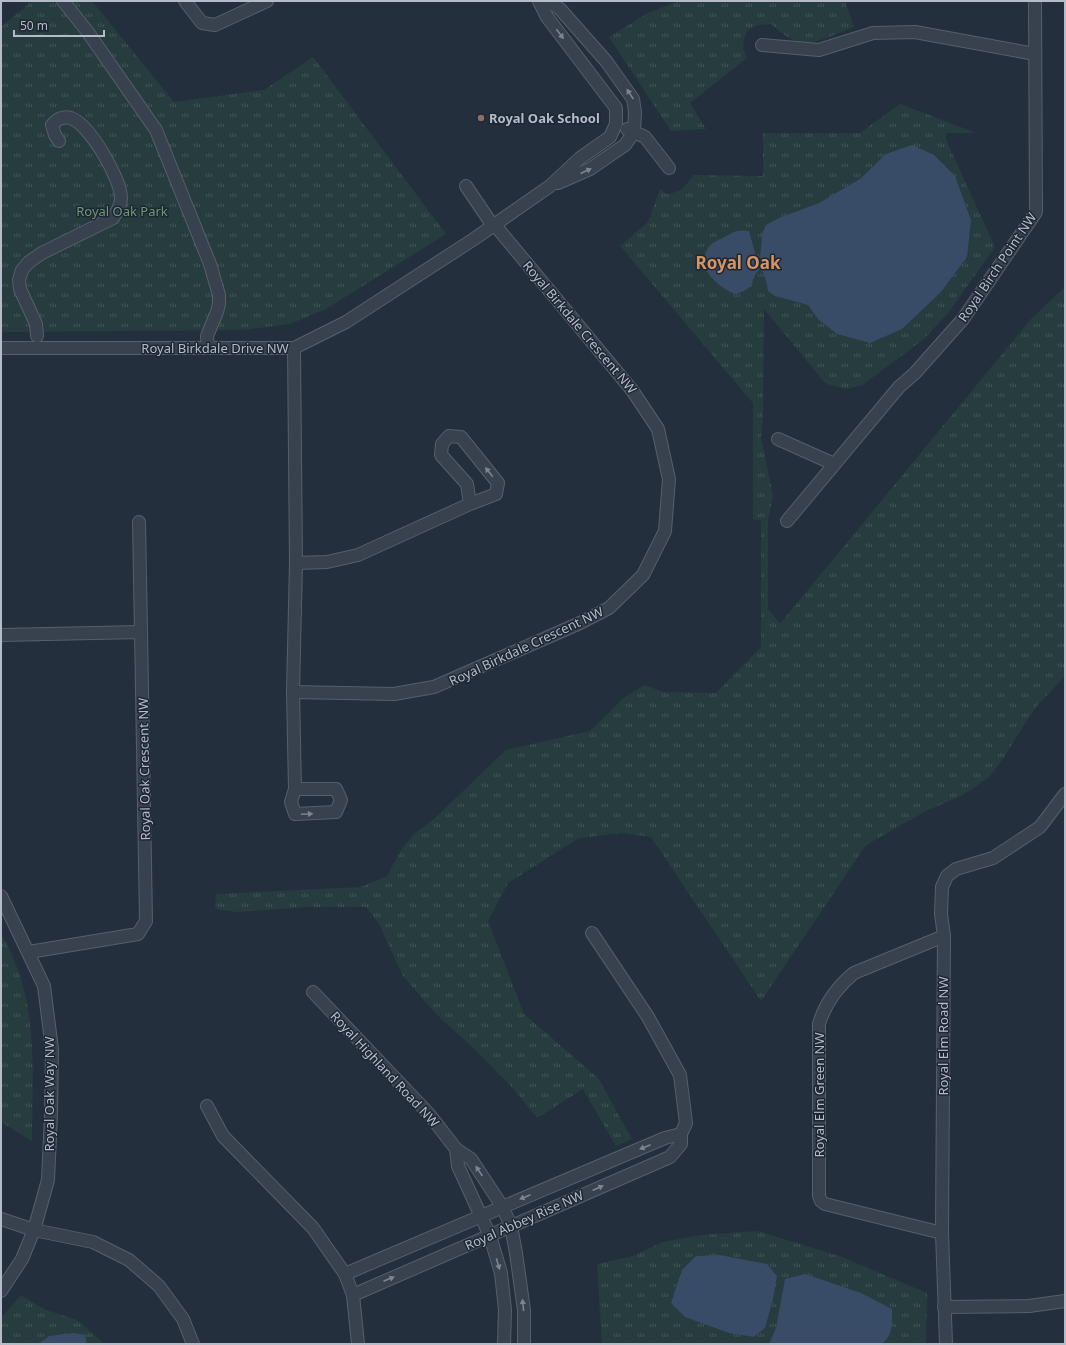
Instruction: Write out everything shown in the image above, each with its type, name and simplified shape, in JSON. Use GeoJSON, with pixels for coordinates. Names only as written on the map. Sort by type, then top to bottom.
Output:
{"type":"FeatureCollection","features":[{"type":"Feature","properties":{"kind":"street"},"geometry":{"type":"LineString","coordinates":[[63,1],[87,31],[156,130],[210,264],[219,295],[219,304],[207,336],[208,348]]}},
{"type":"Feature","properties":{"kind":"street"},"geometry":{"type":"LineString","coordinates":[[185,1],[202,23],[215,25],[267,1]]}},
{"type":"Feature","properties":{"kind":"street"},"geometry":{"type":"LineString","coordinates":[[539,1],[547,17],[616,108],[616,124],[645,138],[669,168]]}},
{"type":"Feature","properties":{"kind":"street"},"geometry":{"type":"LineString","coordinates":[[548,1],[560,9],[606,61],[633,99],[635,112],[634,132]]}},
{"type":"Feature","properties":{"kind":"street","name":"Royal Birch Point NW"},"geometry":{"type":"LineString","coordinates":[[787,521],[899,387],[915,373],[963,319],[1036,212],[1035,1]]}},
{"type":"Feature","properties":{"kind":"street"},"geometry":{"type":"LineString","coordinates":[[762,45],[819,50],[873,33],[915,32],[1035,54]]}},
{"type":"Feature","properties":{"kind":"street"},"geometry":{"type":"LineString","coordinates":[[36,336],[36,324],[20,289],[19,280],[22,270],[29,262],[42,253],[113,218],[118,210],[121,198],[118,181],[106,159],[88,132],[79,123],[71,118],[64,117],[57,120],[52,125],[55,135],[59,141]]}},
{"type":"Feature","properties":{"kind":"street","name":"Royal Birkdale Drive NW"},"geometry":{"type":"LineString","coordinates":[[1,348],[294,348],[346,322],[494,225],[550,186],[580,158],[610,137],[616,124]]}},
{"type":"Feature","properties":{"kind":"street","name":"Royal Birkdale Drive NW"},"geometry":{"type":"LineString","coordinates":[[550,186],[590,169],[625,145],[634,132]]}},
{"type":"Feature","properties":{"kind":"street","name":"Royal Birkdale Crescent NW"},"geometry":{"type":"LineString","coordinates":[[294,692],[394,694],[434,687],[580,623],[609,608],[643,575],[664,531],[669,479],[658,429],[632,390],[494,225],[466,186]]}},
{"type":"Feature","properties":{"kind":"street"},"geometry":{"type":"LineString","coordinates":[[294,348],[296,563],[294,692],[295,789]]}},
{"type":"Feature","properties":{"kind":"street"},"geometry":{"type":"LineString","coordinates":[[296,563],[328,562],[358,555],[470,504],[496,494],[498,483],[461,437],[449,436],[442,444],[441,455],[467,484],[470,504]]}},
{"type":"Feature","properties":{"kind":"street"},"geometry":{"type":"LineString","coordinates":[[778,439],[834,464]]}},
{"type":"Feature","properties":{"kind":"street","name":"Royal Oak Crescent NW"},"geometry":{"type":"LineString","coordinates":[[29,952],[138,934],[146,921],[139,522]]}},
{"type":"Feature","properties":{"kind":"street"},"geometry":{"type":"LineString","coordinates":[[1,634],[141,632]]}},
{"type":"Feature","properties":{"kind":"street","name":"Royal Elm Road NW"},"geometry":{"type":"LineString","coordinates":[[946,1344],[942,1234],[944,936],[941,914],[942,887],[947,876],[956,869],[993,858],[1040,827],[1065,794]]}},
{"type":"Feature","properties":{"kind":"street","name":"Royal Oak Way NW"},"geometry":{"type":"LineString","coordinates":[[1,896],[44,986],[52,1050],[48,1180],[34,1230],[22,1259],[1,1291]]}},
{"type":"Feature","properties":{"kind":"street","name":"Royal Abbey Rise NW"},"geometry":{"type":"LineString","coordinates":[[349,1284],[490,1236],[670,1157],[682,1144],[682,1134],[686,1123],[680,1075],[648,1017],[592,933]]}},
{"type":"Feature","properties":{"kind":"street","name":"Royal Elm Green NW"},"geometry":{"type":"LineString","coordinates":[[942,1234],[825,1204],[821,1201],[819,1196],[819,1024],[826,1005],[843,983],[854,973],[944,936]]}},
{"type":"Feature","properties":{"kind":"street","name":"Royal Highland Road NW"},"geometry":{"type":"LineString","coordinates":[[313,992],[429,1114],[456,1149],[471,1159],[502,1206],[511,1226],[516,1253],[524,1310],[524,1344]]}},
{"type":"Feature","properties":{"kind":"street"},"geometry":{"type":"LineString","coordinates":[[207,1106],[223,1136],[313,1228],[349,1284],[358,1344]]}},
{"type":"Feature","properties":{"kind":"street","name":"Royal Abbey Rise NW"},"geometry":{"type":"LineString","coordinates":[[349,1284],[502,1206],[665,1138],[682,1134]]}},
{"type":"Feature","properties":{"kind":"street","name":"Royal Highland Road NW"},"geometry":{"type":"LineString","coordinates":[[456,1149],[458,1166],[482,1216],[490,1236],[501,1273],[505,1310],[504,1344]]}},
{"type":"Feature","properties":{"kind":"street"},"geometry":{"type":"LineString","coordinates":[[1,1219],[34,1230],[93,1242],[129,1260],[159,1286],[183,1319],[193,1344]]}},
{"type":"Feature","properties":{"kind":"street"},"geometry":{"type":"LineString","coordinates":[[944,1307],[1029,1306],[1065,1301]]}},
{"type":"Feature","properties":{"kind":"green space","name":"Royal Oak Park"},"geometry":{"type":"Polygon","coordinates":[[[32,1],[92,1],[174,102],[264,90],[313,57],[446,234],[326,309],[290,324],[243,330],[1,332],[1,27],[32,1]]]}},
{"type":"Feature","properties":{"kind":"green space"},"geometry":{"type":"Polygon","coordinates":[[[679,1],[845,1],[854,27],[824,39],[806,43],[801,43],[792,39],[771,24],[758,25],[747,31],[743,49],[747,58],[690,103],[706,129],[671,131],[609,37],[648,13],[679,1]]]}},
{"type":"Feature","properties":{"kind":"green space"},"geometry":{"type":"Polygon","coordinates":[[[900,104],[976,133],[946,133],[946,140],[995,247],[948,313],[924,339],[861,386],[846,389],[826,384],[764,309],[763,416],[761,437],[773,496],[768,519],[768,609],[780,624],[1031,319],[1065,287],[1065,676],[1037,706],[990,776],[961,796],[926,811],[866,845],[761,1001],[651,837],[622,833],[579,838],[508,883],[488,921],[524,1014],[598,1078],[632,1139],[616,1146],[583,1089],[537,1118],[510,1085],[435,1013],[403,976],[379,924],[366,907],[309,907],[237,912],[215,909],[216,894],[361,887],[387,876],[401,850],[414,834],[434,819],[506,750],[590,731],[626,696],[645,685],[663,692],[716,693],[761,647],[761,520],[753,519],[753,403],[620,246],[648,222],[660,189],[666,194],[679,191],[685,186],[693,175],[763,176],[763,133],[860,133],[900,104]]]}},
{"type":"Feature","properties":{"kind":"green space"},"geometry":{"type":"Polygon","coordinates":[[[1,934],[14,959],[28,1009],[31,1034],[33,1087],[32,1141],[1,1122],[1,934]]]}},
{"type":"Feature","properties":{"kind":"green space"},"geometry":{"type":"Polygon","coordinates":[[[758,1231],[842,1257],[927,1293],[926,1344],[602,1344],[597,1264],[633,1256],[663,1242],[700,1235],[758,1231]]]}},
{"type":"Feature","properties":{"kind":"green space"},"geometry":{"type":"Polygon","coordinates":[[[21,1295],[46,1310],[77,1320],[105,1344],[1,1344],[1,1318],[21,1295]]]}},
{"type":"Feature","properties":{"kind":"water"},"geometry":{"type":"Polygon","coordinates":[[[912,145],[934,155],[955,176],[971,220],[967,257],[941,292],[902,329],[870,343],[837,334],[818,319],[808,305],[775,296],[768,291],[766,279],[760,269],[747,289],[735,294],[722,287],[710,276],[704,263],[705,255],[709,247],[714,242],[735,232],[742,230],[749,231],[757,260],[760,261],[762,234],[766,225],[779,218],[819,203],[860,179],[886,154],[912,145]]]}},
{"type":"Feature","properties":{"kind":"water"},"geometry":{"type":"Polygon","coordinates":[[[720,1255],[767,1264],[777,1276],[773,1299],[765,1328],[754,1337],[729,1333],[685,1317],[671,1303],[682,1270],[696,1256],[720,1255]]]}},
{"type":"Feature","properties":{"kind":"water"},"geometry":{"type":"Polygon","coordinates":[[[805,1274],[861,1293],[892,1309],[890,1333],[885,1341],[881,1344],[769,1344],[776,1328],[785,1279],[805,1274]]]}},
{"type":"Feature","properties":{"kind":"water"},"geometry":{"type":"Polygon","coordinates":[[[74,1333],[85,1335],[87,1344],[38,1344],[49,1336],[74,1333]]]}},
{"type":"Feature","properties":{"kind":"place","name":"Royal Oak School"},"geometry":{"type":"Point","coordinates":[481,118]}},
{"type":"Feature","properties":{"kind":"district","name":"Royal Oak"},"geometry":{"type":"Point","coordinates":[738,262]}}]}
